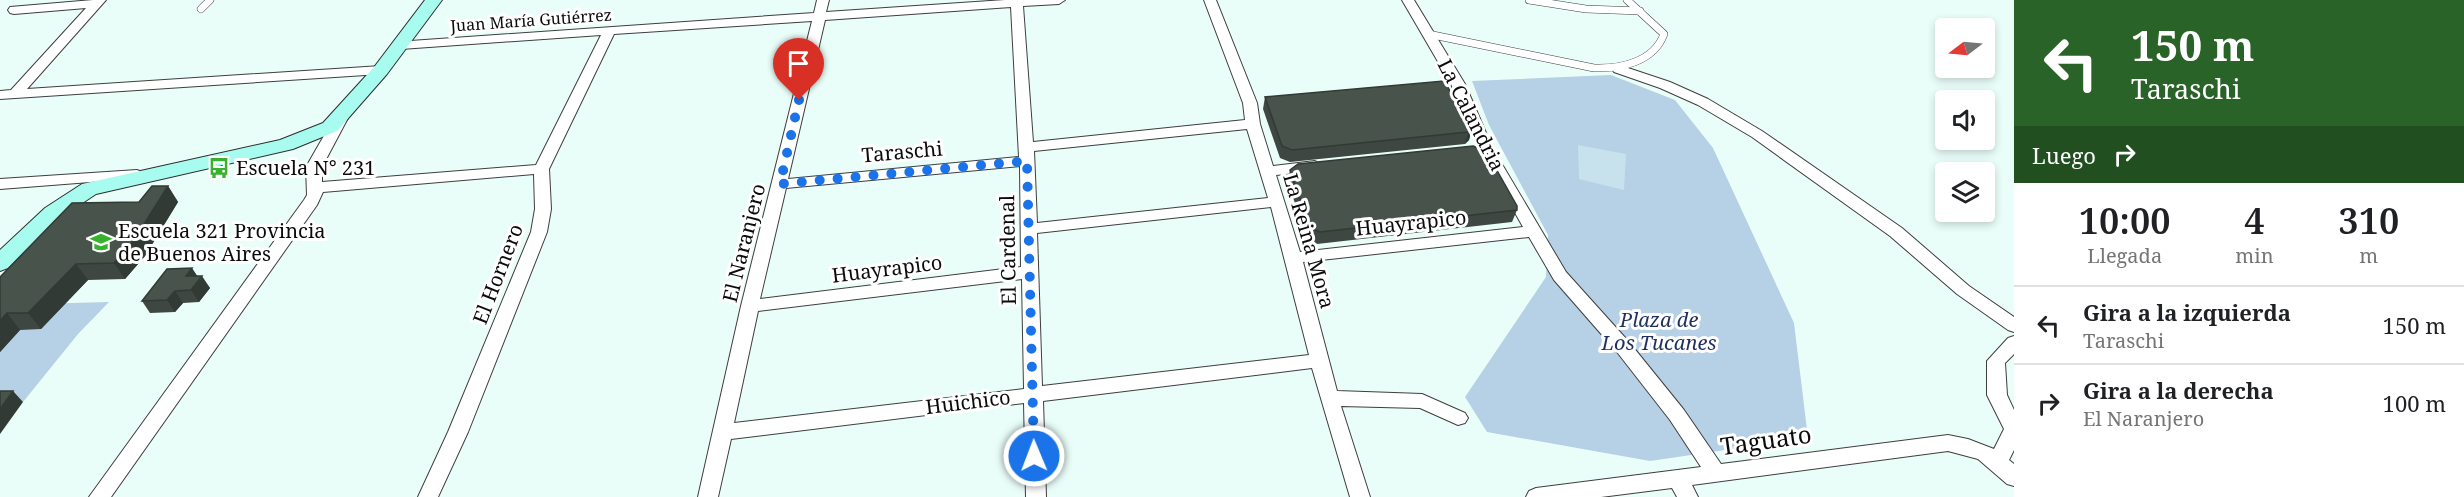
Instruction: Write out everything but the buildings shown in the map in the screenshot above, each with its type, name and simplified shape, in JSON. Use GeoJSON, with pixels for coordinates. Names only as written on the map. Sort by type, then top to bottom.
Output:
{"type":"FeatureCollection","features":[{"type":"Feature","properties":{"kind":"street"},"geometry":{"type":"LineString","coordinates":[[0,263],[43,220],[70,198],[89,189],[286,145],[330,127],[381,70],[434,0]]}},
{"type":"Feature","properties":{"kind":"street","name":"El Naranjero"},"geometry":{"type":"LineString","coordinates":[[708,497],[750,306],[823,0]]}},
{"type":"Feature","properties":{"kind":"street","name":"Juan María Gutiérrez"},"geometry":{"type":"LineString","coordinates":[[400,45],[609,32],[995,2],[1059,0]]}},
{"type":"Feature","properties":{"kind":"street","name":"La Reina Mora"},"geometry":{"type":"LineString","coordinates":[[1210,0],[1255,102],[1253,124],[1294,258],[1329,398],[1360,497]]}},
{"type":"Feature","properties":{"kind":"street","name":"La Calandria"},"geometry":{"type":"LineString","coordinates":[[1408,0],[1428,34],[1480,149],[1560,276],[1623,347],[1671,406],[1716,473]]}},
{"type":"Feature","properties":{"kind":"street"},"geometry":{"type":"LineString","coordinates":[[14,10],[98,2]]}},
{"type":"Feature","properties":{"kind":"street"},"geometry":{"type":"LineString","coordinates":[[16,93],[98,2]]}},
{"type":"Feature","properties":{"kind":"street","name":"El Cardenal"},"geometry":{"type":"LineString","coordinates":[[1017,3],[1027,154],[1036,497]]}},
{"type":"Feature","properties":{"kind":"street","name":"El Hornero"},"geometry":{"type":"LineString","coordinates":[[428,497],[458,432],[539,232],[543,209],[541,169],[609,32]]}},
{"type":"Feature","properties":{"kind":"street"},"geometry":{"type":"LineString","coordinates":[[1619,69],[1665,85],[1703,102],[1757,134],[1896,232],[1963,290],[2014,326]]}},
{"type":"Feature","properties":{"kind":"street"},"geometry":{"type":"LineString","coordinates":[[0,94],[381,70]]}},
{"type":"Feature","properties":{"kind":"street"},"geometry":{"type":"LineString","coordinates":[[99,497],[311,202],[315,188],[314,167],[342,116]]}},
{"type":"Feature","properties":{"kind":"street","name":"Taraschi"},"geometry":{"type":"LineString","coordinates":[[780,184],[1253,124]]}},
{"type":"Feature","properties":{"kind":"street"},"geometry":{"type":"LineString","coordinates":[[1268,171],[1325,165]]}},
{"type":"Feature","properties":{"kind":"street"},"geometry":{"type":"LineString","coordinates":[[315,188],[541,169]]}},
{"type":"Feature","properties":{"kind":"street"},"geometry":{"type":"LineString","coordinates":[[0,184],[151,174]]}},
{"type":"Feature","properties":{"kind":"street"},"geometry":{"type":"LineString","coordinates":[[1028,229],[1276,202]]}},
{"type":"Feature","properties":{"kind":"street","name":"Huayrapico"},"geometry":{"type":"LineString","coordinates":[[1294,258],[1533,231]]}},
{"type":"Feature","properties":{"kind":"street","name":"Huayrapico"},"geometry":{"type":"LineString","coordinates":[[750,306],[1029,272]]}},
{"type":"Feature","properties":{"kind":"street"},"geometry":{"type":"LineString","coordinates":[[1999,461],[2013,428],[1997,395],[1996,361],[2014,343]]}},
{"type":"Feature","properties":{"kind":"street","name":"Huichico"},"geometry":{"type":"LineString","coordinates":[[723,432],[1320,360]]}},
{"type":"Feature","properties":{"kind":"street"},"geometry":{"type":"LineString","coordinates":[[1329,398],[1422,401],[1458,418]]}},
{"type":"Feature","properties":{"kind":"street","name":"Taguato"},"geometry":{"type":"LineString","coordinates":[[1536,497],[1948,443],[1971,445],[1999,461],[2014,478]]}},
{"type":"Feature","properties":{"kind":"street"},"geometry":{"type":"LineString","coordinates":[[1677,478],[1688,497]]}},
{"type":"Feature","properties":{"kind":"lane"},"geometry":{"type":"LineString","coordinates":[[201,9],[210,0]]}},
{"type":"Feature","properties":{"kind":"lane"},"geometry":{"type":"LineString","coordinates":[[1529,0],[1586,9],[1641,11]]}},
{"type":"Feature","properties":{"kind":"lane"},"geometry":{"type":"LineString","coordinates":[[1428,34],[1594,68],[1619,69],[1637,63],[1662,41],[1664,34],[1627,0]]}},
{"type":"Feature","properties":{"kind":"green space","name":"Plaza de Los Tucanes"},"geometry":{"type":"Polygon","coordinates":[[[1611,75],[1675,100],[1713,148],[1794,323],[1808,438],[1650,461],[1487,432],[1465,397],[1546,277],[1548,235],[1489,125],[1472,81],[1611,75]]]}},
{"type":"Feature","properties":{"kind":"green space"},"geometry":{"type":"Polygon","coordinates":[[[109,302],[78,334],[23,402],[0,402],[0,349],[34,304],[109,302]]]}},
{"type":"Feature","properties":{"kind":"shaded area"},"geometry":{"type":"Polygon","coordinates":[[[1578,145],[1626,154],[1624,190],[1579,179],[1578,145]]]}},
{"type":"Feature","properties":{"kind":"place","name":"Escuela N° 231"},"geometry":{"type":"Point","coordinates":[219,168]}},
{"type":"Feature","properties":{"kind":"place","name":"Escuela 321 Provincia de Buenos Aires"},"geometry":{"type":"Point","coordinates":[101,242]}},
{"type":"Feature","properties":{"kind":"route"},"geometry":{"type":"LineString","coordinates":[[799,100],[780,184],[1027,161],[1034,456]]}}]}
